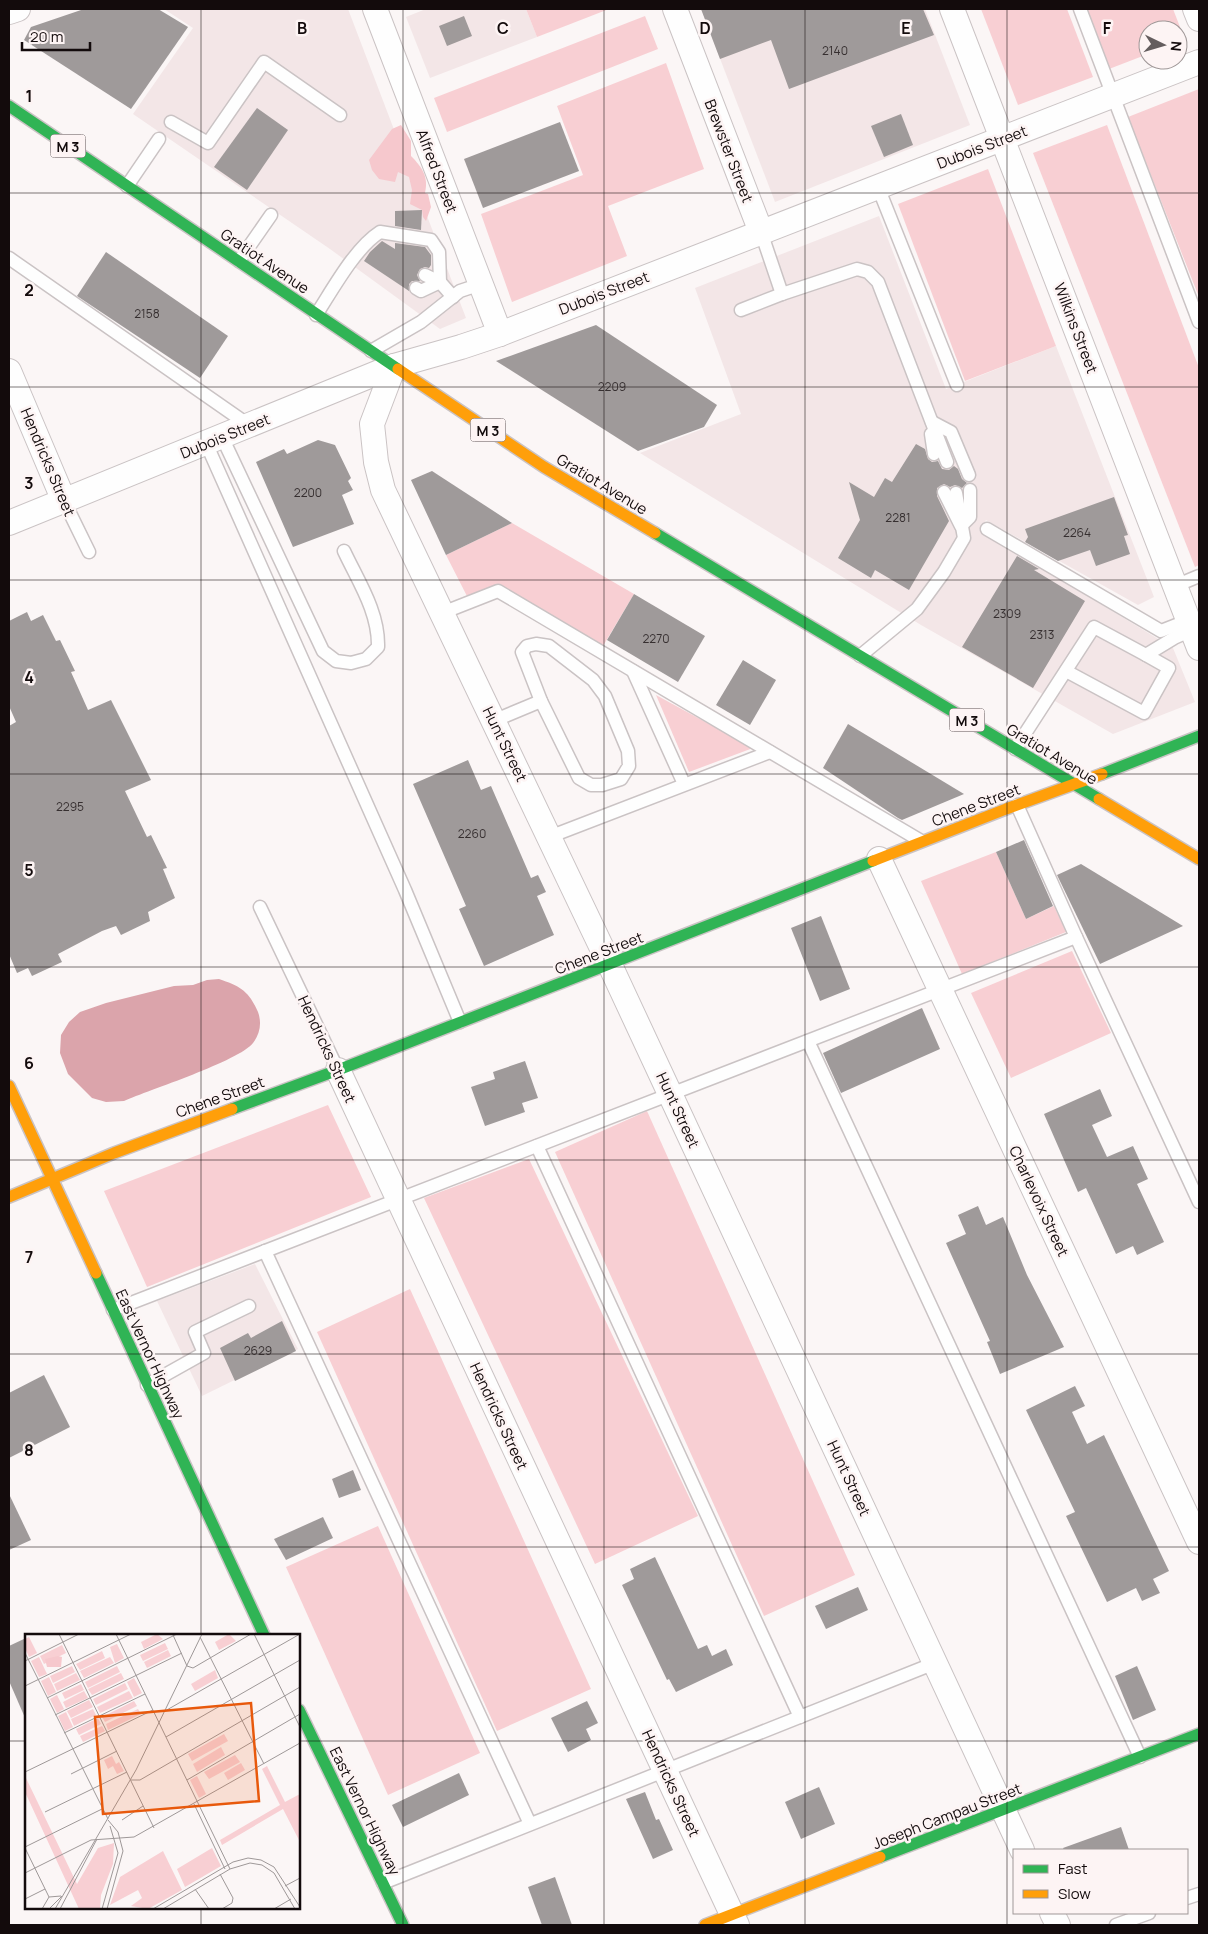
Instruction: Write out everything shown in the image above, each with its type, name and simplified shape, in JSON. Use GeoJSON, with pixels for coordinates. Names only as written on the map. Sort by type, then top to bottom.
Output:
{"type":"FeatureCollection","features":[{"type":"Feature","properties":{"kind":"street"},"geometry":{"type":"LineString","coordinates":[[9,12],[18,9]]}},
{"type":"Feature","properties":{"kind":"street","name":"Alfred Street"},"geometry":{"type":"LineString","coordinates":[[375,9],[500,334]]}},
{"type":"Feature","properties":{"kind":"street","name":"Brewster Street"},"geometry":{"type":"LineString","coordinates":[[675,9],[760,232]]}},
{"type":"Feature","properties":{"kind":"street","name":"Wilkins Street"},"geometry":{"type":"LineString","coordinates":[[952,9],[1193,633]]}},
{"type":"Feature","properties":{"kind":"street"},"geometry":{"type":"LineString","coordinates":[[1195,9],[1199,19]]}},
{"type":"Feature","properties":{"kind":"street","name":"Dubois Street"},"geometry":{"type":"LineString","coordinates":[[9,523],[394,366],[461,348],[500,334],[1199,62]]}},
{"type":"Feature","properties":{"kind":"street","name":"Gratiot Avenue"},"geometry":{"type":"LineString","coordinates":[[9,106],[544,467],[1199,859]]}},
{"type":"Feature","properties":{"kind":"street","name":"Hunt Street"},"geometry":{"type":"LineString","coordinates":[[394,366],[372,424],[376,462],[383,490],[610,964],[1022,1849]]}},
{"type":"Feature","properties":{"kind":"street","name":"Hendricks Street"},"geometry":{"type":"LineString","coordinates":[[9,371],[64,501]]}},
{"type":"Feature","properties":{"kind":"street","name":"Chene Street"},"geometry":{"type":"LineString","coordinates":[[9,1197],[123,1150],[338,1070],[1199,736]]}},
{"type":"Feature","properties":{"kind":"street","name":"Charlevoix Street"},"geometry":{"type":"LineString","coordinates":[[878,859],[1199,1542]]}},
{"type":"Feature","properties":{"kind":"street","name":"Hendricks Street"},"geometry":{"type":"LineString","coordinates":[[338,1070],[735,1920]]}},
{"type":"Feature","properties":{"kind":"street","name":"East Vernor Highway"},"geometry":{"type":"LineString","coordinates":[[9,1086],[21,1122],[52,1180],[264,1634]]}},
{"type":"Feature","properties":{"kind":"street","name":"East Vernor Highway"},"geometry":{"type":"LineString","coordinates":[[300,1712],[403,1925]]}},
{"type":"Feature","properties":{"kind":"street","name":"Joseph Campau Street"},"geometry":{"type":"LineString","coordinates":[[705,1925],[735,1920],[1003,1810],[1199,1734]]}},
{"type":"Feature","properties":{"kind":"lane"},"geometry":{"type":"LineString","coordinates":[[1080,9],[1199,322]]}},
{"type":"Feature","properties":{"kind":"lane"},"geometry":{"type":"LineString","coordinates":[[171,122],[208,143],[264,62],[340,115]]}},
{"type":"Feature","properties":{"kind":"lane"},"geometry":{"type":"LineString","coordinates":[[127,186],[159,139]]}},
{"type":"Feature","properties":{"kind":"lane"},"geometry":{"type":"LineString","coordinates":[[878,187],[957,385]]}},
{"type":"Feature","properties":{"kind":"lane"},"geometry":{"type":"LineString","coordinates":[[239,262],[271,215]]}},
{"type":"Feature","properties":{"kind":"lane"},"geometry":{"type":"LineString","coordinates":[[316,314],[347,268],[363,254],[380,232],[431,240],[439,252],[440,282]]}},
{"type":"Feature","properties":{"kind":"lane","name":"Brewster Street"},"geometry":{"type":"LineString","coordinates":[[760,232],[782,294]]}},
{"type":"Feature","properties":{"kind":"lane"},"geometry":{"type":"LineString","coordinates":[[9,258],[250,426]]}},
{"type":"Feature","properties":{"kind":"lane"},"geometry":{"type":"LineString","coordinates":[[741,310],[857,269],[868,272],[878,282],[946,462]]}},
{"type":"Feature","properties":{"kind":"lane"},"geometry":{"type":"LineString","coordinates":[[425,276],[440,282],[453,297]]}},
{"type":"Feature","properties":{"kind":"lane"},"geometry":{"type":"LineString","coordinates":[[416,288],[421,291],[440,282]]}},
{"type":"Feature","properties":{"kind":"lane"},"geometry":{"type":"LineString","coordinates":[[371,351],[421,322],[460,292],[481,284]]}},
{"type":"Feature","properties":{"kind":"lane"},"geometry":{"type":"LineString","coordinates":[[932,422],[930,439],[934,454]]}},
{"type":"Feature","properties":{"kind":"lane"},"geometry":{"type":"LineString","coordinates":[[932,422],[951,432],[969,476]]}},
{"type":"Feature","properties":{"kind":"lane"},"geometry":{"type":"LineString","coordinates":[[214,440],[323,651],[336,661],[351,663],[366,659],[378,647],[379,632],[374,615],[344,551]]}},
{"type":"Feature","properties":{"kind":"lane"},"geometry":{"type":"LineString","coordinates":[[214,440],[460,1022]]}},
{"type":"Feature","properties":{"kind":"lane"},"geometry":{"type":"LineString","coordinates":[[961,526],[970,517],[970,490]]}},
{"type":"Feature","properties":{"kind":"lane"},"geometry":{"type":"LineString","coordinates":[[860,656],[917,610],[944,572],[964,538],[950,492]]}},
{"type":"Feature","properties":{"kind":"lane","name":"Hendricks Street"},"geometry":{"type":"LineString","coordinates":[[64,501],[89,552]]}},
{"type":"Feature","properties":{"kind":"lane"},"geometry":{"type":"LineString","coordinates":[[987,529],[1161,631],[1193,633]]}},
{"type":"Feature","properties":{"kind":"lane"},"geometry":{"type":"LineString","coordinates":[[1175,586],[1199,576]]}},
{"type":"Feature","properties":{"kind":"lane"},"geometry":{"type":"LineString","coordinates":[[442,613],[498,590],[922,842]]}},
{"type":"Feature","properties":{"kind":"lane"},"geometry":{"type":"LineString","coordinates":[[1015,749],[1094,627],[1169,668],[1144,713],[1066,671]]}},
{"type":"Feature","properties":{"kind":"lane"},"geometry":{"type":"LineString","coordinates":[[1146,655],[1174,638],[1193,633]]}},
{"type":"Feature","properties":{"kind":"lane"},"geometry":{"type":"LineString","coordinates":[[536,644],[549,646],[593,680],[605,696],[628,751],[629,766],[621,779],[602,785],[591,785],[579,778],[541,701],[522,652],[527,646],[536,644]]}},
{"type":"Feature","properties":{"kind":"lane"},"geometry":{"type":"LineString","coordinates":[[633,670],[684,784]]}},
{"type":"Feature","properties":{"kind":"lane"},"geometry":{"type":"LineString","coordinates":[[493,721],[541,701]]}},
{"type":"Feature","properties":{"kind":"lane"},"geometry":{"type":"LineString","coordinates":[[549,836],[770,752]]}},
{"type":"Feature","properties":{"kind":"lane"},"geometry":{"type":"LineString","coordinates":[[1017,805],[1199,1202]]}},
{"type":"Feature","properties":{"kind":"lane","name":"Hendricks Street"},"geometry":{"type":"LineString","coordinates":[[260,907],[338,1070]]}},
{"type":"Feature","properties":{"kind":"lane"},"geometry":{"type":"LineString","coordinates":[[113,1310],[1076,937]]}},
{"type":"Feature","properties":{"kind":"lane"},"geometry":{"type":"LineString","coordinates":[[808,1041],[1140,1757]]}},
{"type":"Feature","properties":{"kind":"lane"},"geometry":{"type":"LineString","coordinates":[[537,1146],[800,1717]]}},
{"type":"Feature","properties":{"kind":"lane"},"geometry":{"type":"LineString","coordinates":[[266,1251],[530,1824]]}},
{"type":"Feature","properties":{"kind":"lane"},"geometry":{"type":"LineString","coordinates":[[148,1385],[204,1353],[194,1332],[249,1306]]}},
{"type":"Feature","properties":{"kind":"lane"},"geometry":{"type":"LineString","coordinates":[[384,1883],[935,1663]]}},
{"type":"Feature","properties":{"kind":"lane"},"geometry":{"type":"LineString","coordinates":[[1116,1925],[1146,1914]]}},
{"type":"Feature","properties":{"kind":"shaded area"},"geometry":{"type":"Polygon","coordinates":[[[164,9],[348,9],[466,318],[440,329],[330,249],[133,114],[193,28],[164,9]]]}},
{"type":"Feature","properties":{"kind":"shaded area"},"geometry":{"type":"Polygon","coordinates":[[[426,9],[526,9],[537,37],[430,78],[406,17],[426,9]]]}},
{"type":"Feature","properties":{"kind":"shaded area"},"geometry":{"type":"Polygon","coordinates":[[[526,9],[609,9],[537,37],[526,9]]]}},
{"type":"Feature","properties":{"kind":"shaded area"},"geometry":{"type":"Polygon","coordinates":[[[701,9],[925,9],[970,125],[775,202],[701,9]]]}},
{"type":"Feature","properties":{"kind":"shaded area"},"geometry":{"type":"Polygon","coordinates":[[[981,9],[1067,9],[1093,77],[1018,105],[981,9]]]}},
{"type":"Feature","properties":{"kind":"shaded area"},"geometry":{"type":"Polygon","coordinates":[[[1086,9],[1173,9],[1177,20],[1138,20],[1138,58],[1109,69],[1086,9]]]}},
{"type":"Feature","properties":{"kind":"shaded area"},"geometry":{"type":"Polygon","coordinates":[[[645,16],[658,49],[447,132],[434,98],[645,16]]]}},
{"type":"Feature","properties":{"kind":"shaded area"},"geometry":{"type":"Polygon","coordinates":[[[666,63],[704,169],[608,206],[627,256],[512,302],[481,214],[583,175],[557,106],[666,63]]]}},
{"type":"Feature","properties":{"kind":"shaded area"},"geometry":{"type":"Polygon","coordinates":[[[1199,89],[1199,297],[1128,117],[1199,89]]]}},
{"type":"Feature","properties":{"kind":"shaded area"},"geometry":{"type":"Polygon","coordinates":[[[401,125],[411,141],[411,156],[421,168],[425,177],[425,193],[428,194],[431,207],[426,221],[422,210],[410,204],[412,190],[409,177],[398,172],[395,182],[379,179],[372,170],[369,160],[392,129],[401,125]]]}},
{"type":"Feature","properties":{"kind":"shaded area"},"geometry":{"type":"Polygon","coordinates":[[[1107,125],[1199,368],[1199,565],[1195,567],[1033,153],[1107,125]]]}},
{"type":"Feature","properties":{"kind":"shaded area"},"geometry":{"type":"Polygon","coordinates":[[[988,169],[1056,346],[965,381],[898,204],[988,169]]]}},
{"type":"Feature","properties":{"kind":"shaded area"},"geometry":{"type":"Polygon","coordinates":[[[879,216],[946,389],[1056,346],[1154,597],[1138,605],[986,520],[979,530],[1173,648],[1195,702],[1113,734],[921,625],[640,453],[741,414],[695,288],[879,216]]]}},
{"type":"Feature","properties":{"kind":"shaded area"},"geometry":{"type":"Polygon","coordinates":[[[512,523],[634,594],[600,651],[498,591],[470,602],[446,555],[512,523]]]}},
{"type":"Feature","properties":{"kind":"shaded area"},"geometry":{"type":"Polygon","coordinates":[[[656,695],[753,748],[689,772],[656,695]]]}},
{"type":"Feature","properties":{"kind":"shaded area"},"geometry":{"type":"Polygon","coordinates":[[[996,852],[1026,919],[1054,906],[1066,932],[962,974],[921,881],[996,852]]]}},
{"type":"Feature","properties":{"kind":"shaded area"},"geometry":{"type":"Polygon","coordinates":[[[1072,951],[1111,1033],[1011,1078],[971,993],[1072,951]]]}},
{"type":"Feature","properties":{"kind":"shaded area"},"geometry":{"type":"Polygon","coordinates":[[[219,979],[243,990],[251,999],[258,1012],[260,1020],[259,1032],[253,1043],[244,1050],[193,1075],[124,1101],[106,1102],[92,1098],[68,1074],[60,1053],[61,1035],[69,1022],[80,1012],[106,1003],[174,986],[193,985],[207,980],[219,979]]]}},
{"type":"Feature","properties":{"kind":"shaded area"},"geometry":{"type":"Polygon","coordinates":[[[328,1105],[371,1197],[147,1287],[104,1191],[328,1105]]]}},
{"type":"Feature","properties":{"kind":"shaded area"},"geometry":{"type":"Polygon","coordinates":[[[647,1111],[855,1575],[764,1616],[555,1152],[647,1111]]]}},
{"type":"Feature","properties":{"kind":"shaded area"},"geometry":{"type":"Polygon","coordinates":[[[529,1159],[698,1516],[595,1564],[424,1198],[529,1159]]]}},
{"type":"Feature","properties":{"kind":"shaded area"},"geometry":{"type":"Polygon","coordinates":[[[255,1264],[298,1349],[202,1396],[157,1301],[255,1264]]]}},
{"type":"Feature","properties":{"kind":"shaded area"},"geometry":{"type":"Polygon","coordinates":[[[410,1289],[591,1689],[497,1731],[317,1332],[410,1289]]]}},
{"type":"Feature","properties":{"kind":"shaded area"},"geometry":{"type":"Polygon","coordinates":[[[378,1526],[480,1753],[388,1795],[286,1567],[378,1526]]]}},
{"type":"Feature","properties":{"kind":"building"},"geometry":{"type":"Polygon","coordinates":[[[84,9],[158,9],[188,27],[131,109],[24,40],[31,27],[84,9]]]}},
{"type":"Feature","properties":{"kind":"building"},"geometry":{"type":"Polygon","coordinates":[[[701,9],[923,9],[934,35],[789,89],[771,40],[720,59],[701,9]]]}},
{"type":"Feature","properties":{"kind":"building"},"geometry":{"type":"Polygon","coordinates":[[[464,16],[472,36],[447,46],[439,26],[464,16]]]}},
{"type":"Feature","properties":{"kind":"building"},"geometry":{"type":"Polygon","coordinates":[[[257,108],[288,130],[247,190],[214,167],[257,108]]]}},
{"type":"Feature","properties":{"kind":"building"},"geometry":{"type":"Polygon","coordinates":[[[901,114],[913,145],[884,157],[871,126],[901,114]]]}},
{"type":"Feature","properties":{"kind":"building"},"geometry":{"type":"Polygon","coordinates":[[[560,122],[579,171],[483,208],[464,159],[560,122]]]}},
{"type":"Feature","properties":{"kind":"building"},"geometry":{"type":"Polygon","coordinates":[[[422,210],[421,230],[395,226],[395,211],[422,210]]]}},
{"type":"Feature","properties":{"kind":"building"},"geometry":{"type":"Polygon","coordinates":[[[382,241],[395,249],[395,243],[425,247],[431,255],[431,265],[429,268],[420,269],[417,275],[420,281],[412,281],[409,284],[409,291],[364,261],[370,252],[382,241]]]}},
{"type":"Feature","properties":{"kind":"building"},"geometry":{"type":"Polygon","coordinates":[[[106,252],[228,336],[200,378],[77,296],[106,252]]]}},
{"type":"Feature","properties":{"kind":"building"},"geometry":{"type":"Polygon","coordinates":[[[596,325],[717,405],[704,427],[638,451],[496,361],[596,325]]]}},
{"type":"Feature","properties":{"kind":"building"},"geometry":{"type":"Polygon","coordinates":[[[318,440],[335,445],[351,478],[348,481],[353,490],[342,495],[354,524],[293,547],[256,462],[284,449],[287,454],[318,440]]]}},
{"type":"Feature","properties":{"kind":"building"},"geometry":{"type":"Polygon","coordinates":[[[916,444],[925,449],[928,459],[932,462],[938,461],[942,469],[949,470],[954,466],[958,469],[962,479],[967,483],[962,488],[955,485],[950,487],[944,484],[937,488],[937,496],[949,521],[909,590],[875,570],[871,578],[838,558],[860,520],[849,482],[874,497],[885,478],[892,482],[916,444]]]}},
{"type":"Feature","properties":{"kind":"building"},"geometry":{"type":"Polygon","coordinates":[[[432,471],[512,523],[446,555],[411,480],[432,471]]]}},
{"type":"Feature","properties":{"kind":"building"},"geometry":{"type":"Polygon","coordinates":[[[1114,497],[1128,535],[1124,536],[1130,554],[1096,566],[1090,550],[1058,561],[1025,542],[1028,537],[1025,529],[1114,497]]]}},
{"type":"Feature","properties":{"kind":"building"},"geometry":{"type":"Polygon","coordinates":[[[1017,556],[1039,569],[1034,570],[1085,601],[1033,688],[962,647],[1017,556]]]}},
{"type":"Feature","properties":{"kind":"building"},"geometry":{"type":"Polygon","coordinates":[[[634,594],[705,636],[678,682],[607,640],[634,594]]]}},
{"type":"Feature","properties":{"kind":"building"},"geometry":{"type":"Polygon","coordinates":[[[27,612],[31,621],[43,615],[56,641],[60,640],[75,671],[71,672],[88,710],[111,700],[151,780],[125,791],[147,837],[151,835],[167,868],[163,869],[175,898],[148,912],[150,921],[121,935],[116,926],[102,931],[58,954],[62,962],[32,976],[28,968],[17,973],[9,954],[9,726],[16,722],[9,706],[9,621],[27,612]]]}},
{"type":"Feature","properties":{"kind":"building"},"geometry":{"type":"Polygon","coordinates":[[[743,660],[776,680],[750,725],[716,705],[743,660]]]}},
{"type":"Feature","properties":{"kind":"building"},"geometry":{"type":"Polygon","coordinates":[[[848,724],[964,794],[902,820],[898,818],[823,768],[848,724]]]}},
{"type":"Feature","properties":{"kind":"building"},"geometry":{"type":"Polygon","coordinates":[[[468,760],[481,790],[491,786],[531,878],[538,875],[546,892],[537,896],[554,935],[484,966],[459,909],[466,906],[413,784],[468,760]]]}},
{"type":"Feature","properties":{"kind":"building"},"geometry":{"type":"Polygon","coordinates":[[[1024,840],[1053,906],[1026,919],[996,852],[1024,840]]]}},
{"type":"Feature","properties":{"kind":"building"},"geometry":{"type":"Polygon","coordinates":[[[1081,864],[1183,926],[1100,964],[1057,875],[1081,864]]]}},
{"type":"Feature","properties":{"kind":"building"},"geometry":{"type":"Polygon","coordinates":[[[821,916],[850,989],[820,1001],[791,928],[821,916]]]}},
{"type":"Feature","properties":{"kind":"building"},"geometry":{"type":"Polygon","coordinates":[[[922,1008],[940,1049],[841,1093],[823,1053],[922,1008]]]}},
{"type":"Feature","properties":{"kind":"building"},"geometry":{"type":"Polygon","coordinates":[[[525,1061],[538,1098],[522,1103],[525,1112],[485,1126],[471,1087],[495,1079],[493,1072],[525,1061]]]}},
{"type":"Feature","properties":{"kind":"building"},"geometry":{"type":"Polygon","coordinates":[[[1100,1089],[1112,1116],[1092,1125],[1107,1157],[1133,1146],[1148,1179],[1137,1184],[1164,1242],[1137,1255],[1133,1246],[1116,1254],[1086,1188],[1078,1192],[1044,1114],[1100,1089]]]}},
{"type":"Feature","properties":{"kind":"building"},"geometry":{"type":"Polygon","coordinates":[[[978,1206],[986,1225],[1003,1217],[1027,1275],[1064,1347],[1000,1374],[987,1342],[990,1341],[946,1243],[966,1234],[958,1215],[978,1206]]]}},
{"type":"Feature","properties":{"kind":"building"},"geometry":{"type":"Polygon","coordinates":[[[282,1321],[296,1351],[235,1381],[220,1348],[248,1333],[251,1338],[282,1321]]]}},
{"type":"Feature","properties":{"kind":"building"},"geometry":{"type":"Polygon","coordinates":[[[44,1375],[70,1427],[9,1458],[9,1393],[44,1375]]]}},
{"type":"Feature","properties":{"kind":"building"},"geometry":{"type":"Polygon","coordinates":[[[1075,1386],[1085,1406],[1072,1412],[1087,1444],[1104,1435],[1169,1571],[1153,1579],[1160,1593],[1142,1601],[1136,1588],[1107,1602],[1066,1516],[1075,1512],[1026,1410],[1075,1386]]]}},
{"type":"Feature","properties":{"kind":"building"},"geometry":{"type":"Polygon","coordinates":[[[353,1470],[361,1490],[339,1498],[332,1479],[353,1470]]]}},
{"type":"Feature","properties":{"kind":"building"},"geometry":{"type":"Polygon","coordinates":[[[9,1494],[31,1540],[9,1550],[9,1494]]]}},
{"type":"Feature","properties":{"kind":"building"},"geometry":{"type":"Polygon","coordinates":[[[323,1517],[333,1538],[286,1560],[274,1539],[323,1517]]]}},
{"type":"Feature","properties":{"kind":"building"},"geometry":{"type":"Polygon","coordinates":[[[655,1557],[698,1649],[707,1645],[712,1656],[726,1649],[733,1665],[676,1692],[669,1679],[667,1680],[622,1585],[634,1579],[630,1569],[655,1557]]]}},
{"type":"Feature","properties":{"kind":"building"},"geometry":{"type":"Polygon","coordinates":[[[858,1587],[868,1610],[826,1629],[815,1606],[858,1587]]]}},
{"type":"Feature","properties":{"kind":"building"},"geometry":{"type":"Polygon","coordinates":[[[25,1638],[25,1718],[9,1681],[9,1646],[25,1638]]]}},
{"type":"Feature","properties":{"kind":"building"},"geometry":{"type":"Polygon","coordinates":[[[1137,1666],[1156,1710],[1133,1720],[1115,1676],[1137,1666]]]}},
{"type":"Feature","properties":{"kind":"building"},"geometry":{"type":"Polygon","coordinates":[[[587,1701],[598,1723],[586,1729],[591,1740],[568,1752],[551,1718],[587,1701]]]}},
{"type":"Feature","properties":{"kind":"building"},"geometry":{"type":"Polygon","coordinates":[[[459,1773],[469,1795],[403,1827],[392,1805],[459,1773]]]}},
{"type":"Feature","properties":{"kind":"building"},"geometry":{"type":"Polygon","coordinates":[[[819,1787],[835,1824],[801,1839],[785,1802],[819,1787]]]}},
{"type":"Feature","properties":{"kind":"building"},"geometry":{"type":"Polygon","coordinates":[[[645,1792],[656,1820],[659,1819],[673,1850],[653,1859],[626,1799],[645,1792]]]}},
{"type":"Feature","properties":{"kind":"building"},"geometry":{"type":"Polygon","coordinates":[[[1121,1827],[1129,1849],[1064,1849],[1121,1827]]]}},
{"type":"Feature","properties":{"kind":"building"},"geometry":{"type":"Polygon","coordinates":[[[555,1877],[572,1925],[542,1925],[528,1887],[555,1877]]]}},
{"type":"Feature","properties":{"kind":"traffic: fast"},"geometry":{"type":"LineString","coordinates":[[9,106],[398,369]]}},
{"type":"Feature","properties":{"kind":"traffic: fast"},"geometry":{"type":"LineString","coordinates":[[655,533],[1099,799]]}},
{"type":"Feature","properties":{"kind":"traffic: fast"},"geometry":{"type":"LineString","coordinates":[[1102,774],[1199,736]]}},
{"type":"Feature","properties":{"kind":"traffic: fast"},"geometry":{"type":"LineString","coordinates":[[232,1109],[338,1070],[873,861]]}},
{"type":"Feature","properties":{"kind":"traffic: fast"},"geometry":{"type":"LineString","coordinates":[[96,1273],[264,1634]]}},
{"type":"Feature","properties":{"kind":"traffic: fast"},"geometry":{"type":"LineString","coordinates":[[300,1712],[403,1925]]}},
{"type":"Feature","properties":{"kind":"traffic: fast"},"geometry":{"type":"LineString","coordinates":[[880,1857],[1199,1734]]}},
{"type":"Feature","properties":{"kind":"traffic: slow"},"geometry":{"type":"LineString","coordinates":[[398,369],[544,467],[655,533]]}},
{"type":"Feature","properties":{"kind":"traffic: slow"},"geometry":{"type":"LineString","coordinates":[[873,861],[1102,774]]}},
{"type":"Feature","properties":{"kind":"traffic: slow"},"geometry":{"type":"LineString","coordinates":[[1099,799],[1199,859]]}},
{"type":"Feature","properties":{"kind":"traffic: slow"},"geometry":{"type":"LineString","coordinates":[[9,1086],[96,1273]]}},
{"type":"Feature","properties":{"kind":"traffic: slow"},"geometry":{"type":"LineString","coordinates":[[9,1197],[114,1153],[232,1109]]}},
{"type":"Feature","properties":{"kind":"traffic: slow"},"geometry":{"type":"LineString","coordinates":[[705,1925],[880,1857]]}}]}
